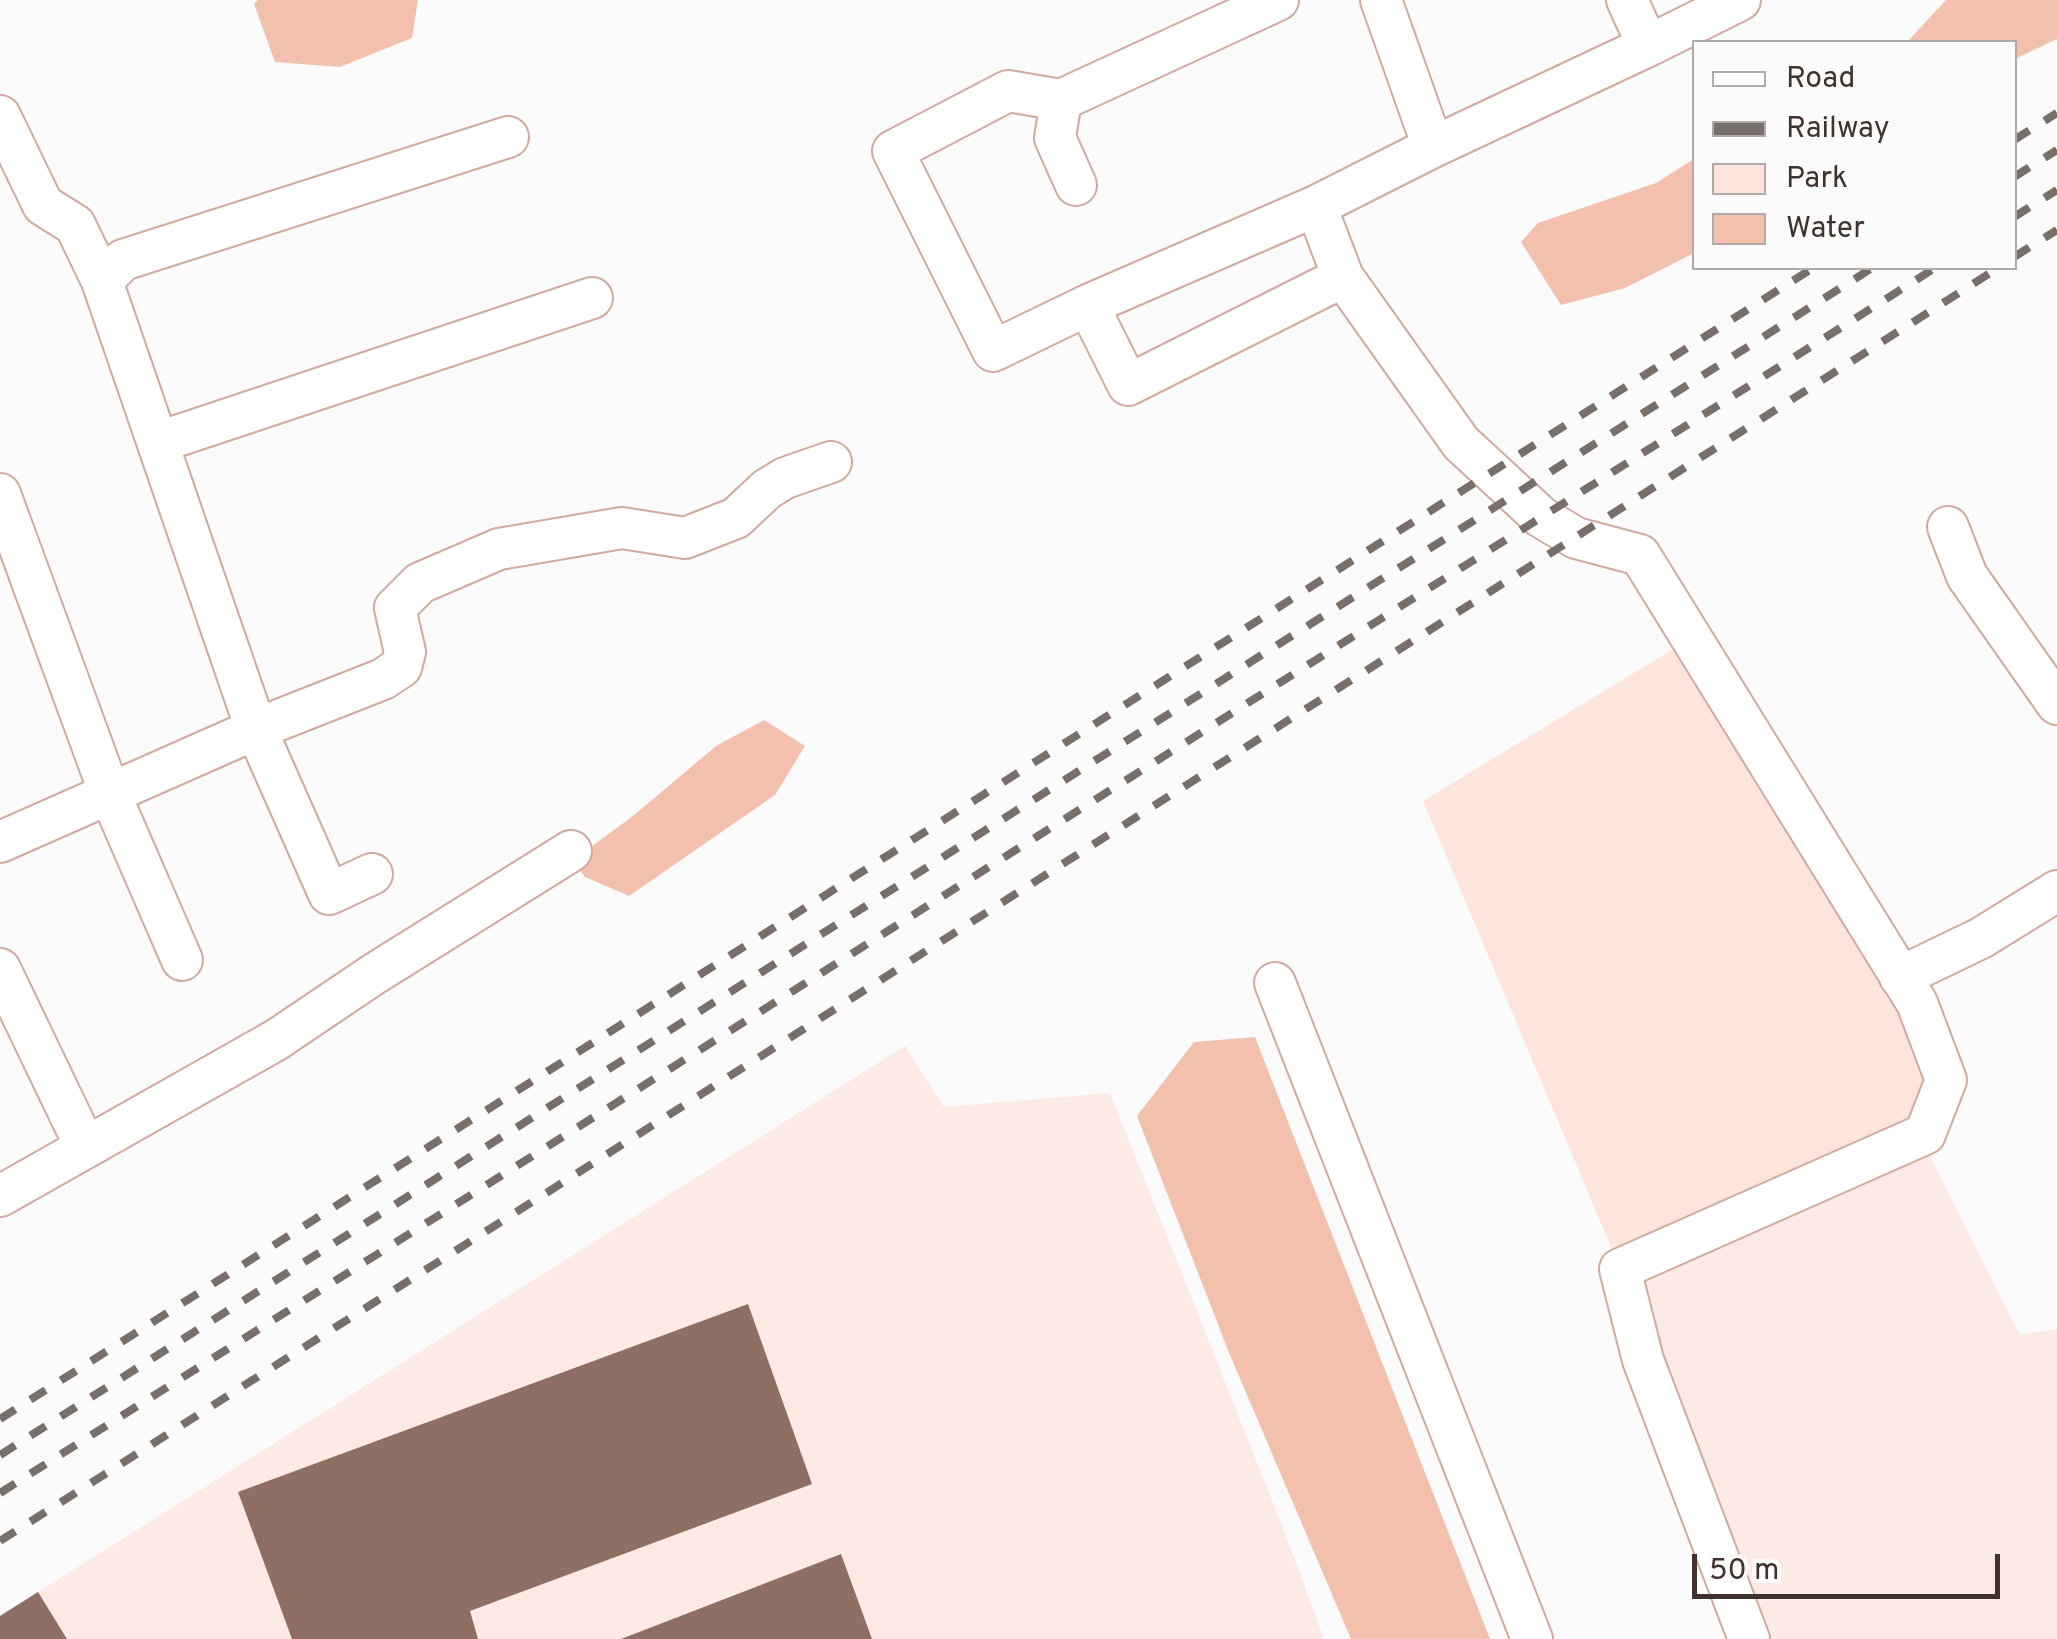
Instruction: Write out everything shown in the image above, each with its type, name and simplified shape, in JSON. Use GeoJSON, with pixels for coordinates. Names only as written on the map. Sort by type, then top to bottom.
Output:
{"type":"FeatureCollection","features":[{"type":"Feature","properties":{"kind":"street"},"geometry":{"type":"LineString","coordinates":[[1278,0],[1062,100],[1008,91],[892,152],[994,351],[1088,305],[1316,206],[1740,0]]}},
{"type":"Feature","properties":{"kind":"street"},"geometry":{"type":"LineString","coordinates":[[1382,0],[1432,147]]}},
{"type":"Feature","properties":{"kind":"street"},"geometry":{"type":"LineString","coordinates":[[1627,0],[1648,46]]}},
{"type":"Feature","properties":{"kind":"street"},"geometry":{"type":"LineString","coordinates":[[1062,100],[1055,138],[1076,185]]}},
{"type":"Feature","properties":{"kind":"street"},"geometry":{"type":"LineString","coordinates":[[0,116],[43,206],[75,225],[102,282],[256,729],[328,894],[372,874]]}},
{"type":"Feature","properties":{"kind":"street"},"geometry":{"type":"LineString","coordinates":[[102,282],[123,260],[508,137]]}},
{"type":"Feature","properties":{"kind":"street"},"geometry":{"type":"LineString","coordinates":[[1316,206],[1343,277],[1471,452],[1552,524],[1576,538],[1640,555],[1917,1003],[1946,1080],[1925,1134],[1620,1270],[1643,1360],[1749,1639]]}},
{"type":"Feature","properties":{"kind":"street"},"geometry":{"type":"LineString","coordinates":[[1088,305],[1128,385],[1343,277]]}},
{"type":"Feature","properties":{"kind":"street"},"geometry":{"type":"LineString","coordinates":[[159,442],[592,298]]}},
{"type":"Feature","properties":{"kind":"street"},"geometry":{"type":"LineString","coordinates":[[0,842],[401,668],[405,652],[396,608],[420,584],[499,549],[622,528],[685,538],[736,518],[785,478],[831,462]]}},
{"type":"Feature","properties":{"kind":"street"},"geometry":{"type":"LineString","coordinates":[[0,494],[110,794],[182,960]]}},
{"type":"Feature","properties":{"kind":"street"},"geometry":{"type":"LineString","coordinates":[[1948,527],[1966,576],[2057,704]]}},
{"type":"Feature","properties":{"kind":"street"},"geometry":{"type":"LineString","coordinates":[[0,1196],[276,1040],[571,851]]}},
{"type":"Feature","properties":{"kind":"street"},"geometry":{"type":"LineString","coordinates":[[1900,977],[1980,938],[2057,891]]}},
{"type":"Feature","properties":{"kind":"street"},"geometry":{"type":"LineString","coordinates":[[0,969],[84,1146]]}},
{"type":"Feature","properties":{"kind":"street"},"geometry":{"type":"LineString","coordinates":[[1275,983],[1532,1639]]}},
{"type":"Feature","properties":{"kind":"shaded area"},"geometry":{"type":"Polygon","coordinates":[[[905,1046],[944,1107],[1110,1093],[1324,1639],[0,1639],[0,1616],[905,1046]]]}},
{"type":"Feature","properties":{"kind":"shaded area"},"geometry":{"type":"Polygon","coordinates":[[[1924,1144],[2020,1335],[2057,1329],[2057,1639],[1757,1639],[1632,1288],[1924,1144]]]}},
{"type":"Feature","properties":{"kind":"green space"},"geometry":{"type":"Polygon","coordinates":[[[1675,648],[1895,1001],[1932,1082],[1915,1120],[1617,1261],[1423,801],[1675,648]]]}},
{"type":"Feature","properties":{"kind":"water"},"geometry":{"type":"Polygon","coordinates":[[[258,0],[418,0],[412,38],[340,67],[275,62],[254,4],[258,0]]]}},
{"type":"Feature","properties":{"kind":"water"},"geometry":{"type":"Polygon","coordinates":[[[1946,0],[2057,0],[2057,39],[2017,58],[2017,40],[1909,40],[1946,0]]]}},
{"type":"Feature","properties":{"kind":"water"},"geometry":{"type":"Polygon","coordinates":[[[1692,160],[1692,254],[1625,288],[1561,305],[1521,242],[1538,223],[1656,183],[1692,160]]]}},
{"type":"Feature","properties":{"kind":"water"},"geometry":{"type":"Polygon","coordinates":[[[764,720],[805,746],[775,795],[629,896],[585,877],[573,860],[716,746],[764,720]]]}},
{"type":"Feature","properties":{"kind":"water"},"geometry":{"type":"Polygon","coordinates":[[[1255,1037],[1490,1639],[1351,1639],[1230,1355],[1137,1116],[1194,1042],[1255,1037]]]}},
{"type":"Feature","properties":{"kind":"building"},"geometry":{"type":"Polygon","coordinates":[[[748,1304],[812,1484],[470,1611],[478,1639],[292,1639],[238,1492],[748,1304]]]}},
{"type":"Feature","properties":{"kind":"building"},"geometry":{"type":"Polygon","coordinates":[[[841,1554],[872,1639],[621,1639],[841,1554]]]}},
{"type":"Feature","properties":{"kind":"building"},"geometry":{"type":"Polygon","coordinates":[[[38,1592],[67,1639],[0,1639],[0,1616],[38,1592]]]}},
{"type":"Feature","properties":{"kind":"railway"},"geometry":{"type":"LineString","coordinates":[[2017,138],[2057,113]]}},
{"type":"Feature","properties":{"kind":"railway"},"geometry":{"type":"LineString","coordinates":[[2017,175],[2057,150]]}},
{"type":"Feature","properties":{"kind":"railway"},"geometry":{"type":"LineString","coordinates":[[2017,215],[2057,190]]}},
{"type":"Feature","properties":{"kind":"railway"},"geometry":{"type":"LineString","coordinates":[[2017,255],[2057,230]]}},
{"type":"Feature","properties":{"kind":"railway"},"geometry":{"type":"LineString","coordinates":[[0,1419],[1810,270]]}},
{"type":"Feature","properties":{"kind":"railway"},"geometry":{"type":"LineString","coordinates":[[0,1455],[1869,270]]}},
{"type":"Feature","properties":{"kind":"railway"},"geometry":{"type":"LineString","coordinates":[[0,1493],[1932,270]]}},
{"type":"Feature","properties":{"kind":"railway"},"geometry":{"type":"LineString","coordinates":[[0,1541],[1995,270]]}}]}
